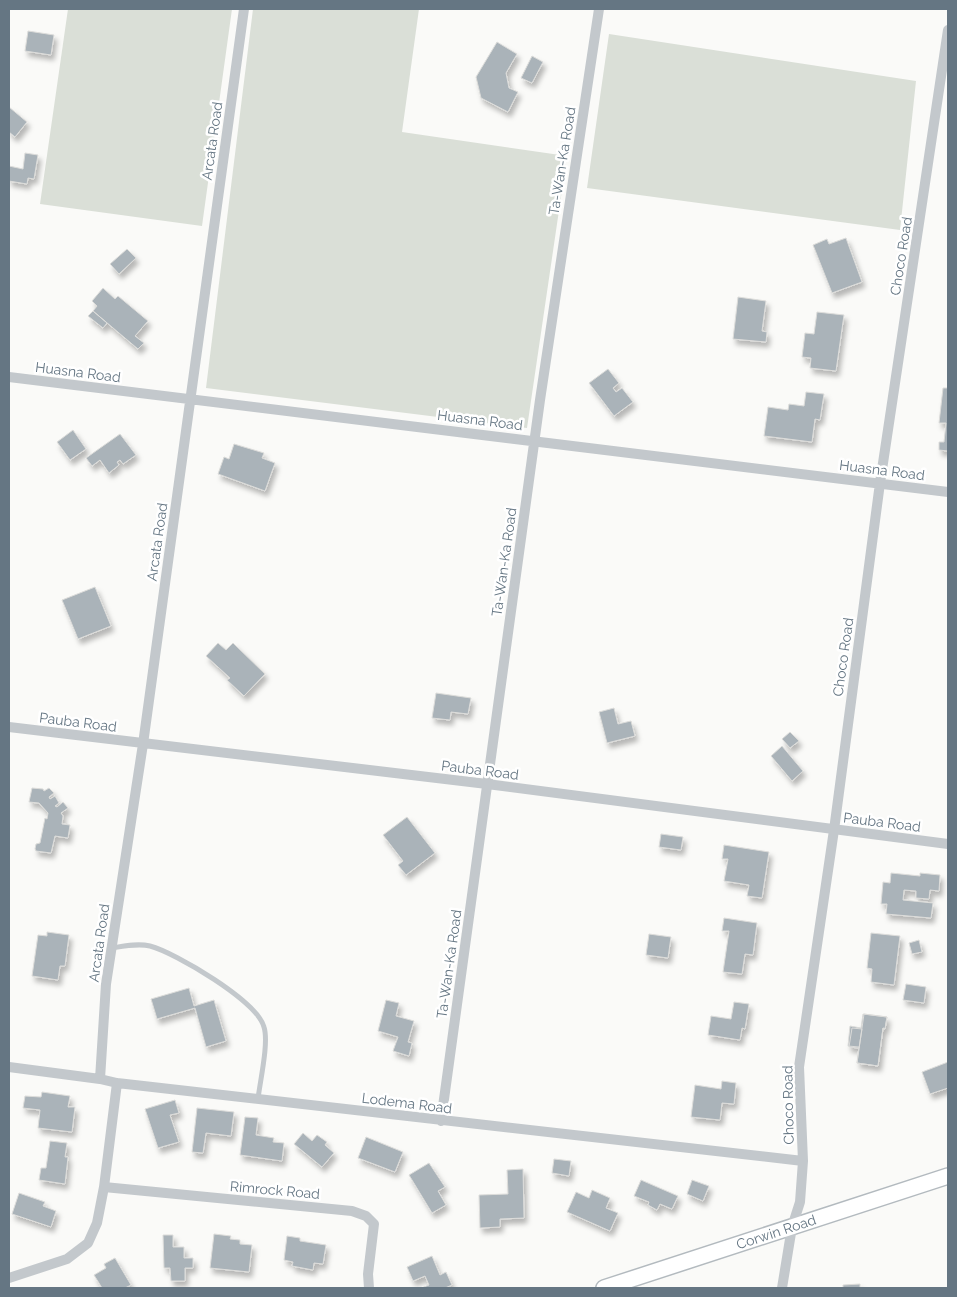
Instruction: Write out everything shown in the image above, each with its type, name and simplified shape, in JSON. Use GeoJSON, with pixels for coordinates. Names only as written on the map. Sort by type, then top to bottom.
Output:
{"type":"FeatureCollection","features":[{"type":"Feature","properties":{"kind":"main road","name":"Corwin Road"},"geometry":{"type":"LineString","coordinates":[[604,1288],[948,1176]]}},
{"type":"Feature","properties":{"kind":"street","name":"Arcata Road"},"geometry":{"type":"LineString","coordinates":[[100,1079],[106,984],[143,744],[244,9]]}},
{"type":"Feature","properties":{"kind":"street","name":"Ta-Wan-Ka Road"},"geometry":{"type":"LineString","coordinates":[[442,1120],[535,441],[599,9]]}},
{"type":"Feature","properties":{"kind":"street","name":"Choco Road"},"geometry":{"type":"LineString","coordinates":[[782,1288],[792,1227],[800,1202],[803,1161],[799,1067],[834,830],[880,483],[945,78],[948,30]]}},
{"type":"Feature","properties":{"kind":"street","name":"Huasna Road"},"geometry":{"type":"LineString","coordinates":[[9,377],[948,492]]}},
{"type":"Feature","properties":{"kind":"street","name":"Pauba Road"},"geometry":{"type":"LineString","coordinates":[[9,727],[487,784],[948,844]]}},
{"type":"Feature","properties":{"kind":"street","name":"Lodema Road"},"geometry":{"type":"LineString","coordinates":[[9,1068],[258,1100],[803,1161]]}},
{"type":"Feature","properties":{"kind":"street"},"geometry":{"type":"LineString","coordinates":[[9,1278],[67,1259],[88,1243],[97,1223],[104,1188],[117,1083]]}},
{"type":"Feature","properties":{"kind":"street","name":"Rimrock Road"},"geometry":{"type":"LineString","coordinates":[[104,1188],[352,1211],[366,1216],[374,1224],[368,1274],[369,1288]]}},
{"type":"Feature","properties":{"kind":"lane"},"geometry":{"type":"LineString","coordinates":[[112,948],[144,945],[173,955],[207,975],[245,1002],[257,1014],[265,1029],[258,1100]]}},
{"type":"Feature","properties":{"kind":"shaded area"},"geometry":{"type":"Polygon","coordinates":[[[68,9],[232,9],[202,226],[40,204],[68,9]]]}},
{"type":"Feature","properties":{"kind":"shaded area"},"geometry":{"type":"Polygon","coordinates":[[[253,9],[419,9],[402,132],[567,156],[527,428],[206,388],[253,9]]]}},
{"type":"Feature","properties":{"kind":"shaded area"},"geometry":{"type":"Polygon","coordinates":[[[609,34],[916,81],[900,230],[587,188],[609,34]]]}},
{"type":"Feature","properties":{"kind":"building"},"geometry":{"type":"Polygon","coordinates":[[[28,31],[54,35],[51,55],[25,51],[28,31]]]}},
{"type":"Feature","properties":{"kind":"building"},"geometry":{"type":"Polygon","coordinates":[[[497,42],[517,54],[506,73],[509,88],[518,92],[508,112],[481,98],[476,77],[497,42]]]}},
{"type":"Feature","properties":{"kind":"building"},"geometry":{"type":"Polygon","coordinates":[[[532,56],[543,62],[532,83],[521,78],[532,56]]]}},
{"type":"Feature","properties":{"kind":"building"},"geometry":{"type":"Polygon","coordinates":[[[9,107],[27,122],[15,137],[9,132],[9,107]]]}},
{"type":"Feature","properties":{"kind":"building"},"geometry":{"type":"Polygon","coordinates":[[[25,153],[38,155],[34,179],[28,178],[27,184],[9,181],[9,166],[23,169],[25,153]]]}},
{"type":"Feature","properties":{"kind":"building"},"geometry":{"type":"Polygon","coordinates":[[[846,238],[862,282],[832,293],[813,245],[827,239],[829,244],[846,238]]]}},
{"type":"Feature","properties":{"kind":"building"},"geometry":{"type":"Polygon","coordinates":[[[127,249],[136,258],[119,274],[110,264],[127,249]]]}},
{"type":"Feature","properties":{"kind":"building"},"geometry":{"type":"Polygon","coordinates":[[[103,288],[115,299],[118,296],[148,321],[135,336],[144,343],[138,349],[93,311],[97,306],[92,301],[103,288]]]}},
{"type":"Feature","properties":{"kind":"building"},"geometry":{"type":"Polygon","coordinates":[[[738,297],[766,301],[762,331],[767,332],[766,342],[733,339],[738,297]]]}},
{"type":"Feature","properties":{"kind":"building"},"geometry":{"type":"Polygon","coordinates":[[[93,311],[107,323],[103,328],[88,316],[93,311]]]}},
{"type":"Feature","properties":{"kind":"building"},"geometry":{"type":"Polygon","coordinates":[[[817,312],[844,315],[836,371],[810,368],[811,358],[802,357],[805,333],[814,334],[817,312]]]}},
{"type":"Feature","properties":{"kind":"building"},"geometry":{"type":"Polygon","coordinates":[[[608,369],[619,383],[613,388],[616,392],[622,388],[633,402],[614,416],[589,383],[608,369]]]}},
{"type":"Feature","properties":{"kind":"building"},"geometry":{"type":"Polygon","coordinates":[[[943,388],[948,388],[948,451],[939,450],[939,442],[944,442],[946,423],[939,423],[943,388]]]}},
{"type":"Feature","properties":{"kind":"building"},"geometry":{"type":"Polygon","coordinates":[[[806,392],[824,394],[820,420],[815,419],[812,442],[764,436],[768,407],[788,410],[789,404],[804,406],[806,392]]]}},
{"type":"Feature","properties":{"kind":"building"},"geometry":{"type":"Polygon","coordinates":[[[73,430],[86,449],[70,460],[57,442],[73,430]]]}},
{"type":"Feature","properties":{"kind":"building"},"geometry":{"type":"Polygon","coordinates":[[[120,434],[136,455],[123,464],[120,460],[117,462],[119,465],[109,473],[100,460],[92,466],[86,458],[120,434]]]}},
{"type":"Feature","properties":{"kind":"building"},"geometry":{"type":"Polygon","coordinates":[[[234,444],[264,453],[262,458],[275,463],[265,491],[218,474],[224,457],[229,459],[234,444]]]}},
{"type":"Feature","properties":{"kind":"building"},"geometry":{"type":"Polygon","coordinates":[[[95,587],[111,626],[78,639],[62,600],[95,587]]]}},
{"type":"Feature","properties":{"kind":"building"},"geometry":{"type":"Polygon","coordinates":[[[218,643],[226,650],[233,643],[265,674],[244,696],[227,680],[230,678],[206,656],[218,643]]]}},
{"type":"Feature","properties":{"kind":"building"},"geometry":{"type":"Polygon","coordinates":[[[436,693],[471,698],[468,714],[451,712],[450,720],[432,718],[436,693]]]}},
{"type":"Feature","properties":{"kind":"building"},"geometry":{"type":"Polygon","coordinates":[[[614,708],[618,724],[631,721],[635,736],[607,743],[599,712],[614,708]]]}},
{"type":"Feature","properties":{"kind":"building"},"geometry":{"type":"Polygon","coordinates":[[[790,732],[799,741],[790,748],[782,739],[790,732]]]}},
{"type":"Feature","properties":{"kind":"building"},"geometry":{"type":"Polygon","coordinates":[[[782,746],[803,771],[792,781],[771,756],[782,746]]]}},
{"type":"Feature","properties":{"kind":"building"},"geometry":{"type":"Polygon","coordinates":[[[32,788],[43,789],[44,791],[49,788],[54,793],[49,797],[50,799],[55,796],[59,803],[55,806],[57,807],[63,802],[68,808],[61,813],[63,816],[62,824],[70,825],[68,838],[55,836],[51,853],[36,851],[35,849],[36,844],[40,843],[45,818],[47,819],[48,813],[39,803],[29,802],[32,788]]]}},
{"type":"Feature","properties":{"kind":"building"},"geometry":{"type":"Polygon","coordinates":[[[407,817],[435,853],[406,875],[398,865],[403,861],[383,835],[407,817]]]}},
{"type":"Feature","properties":{"kind":"building"},"geometry":{"type":"Polygon","coordinates":[[[661,834],[683,837],[681,850],[659,847],[661,834]]]}},
{"type":"Feature","properties":{"kind":"building"},"geometry":{"type":"Polygon","coordinates":[[[724,845],[769,852],[762,898],[747,896],[749,885],[724,881],[728,859],[722,859],[724,845]]]}},
{"type":"Feature","properties":{"kind":"building"},"geometry":{"type":"Polygon","coordinates":[[[891,873],[920,876],[920,873],[940,875],[939,891],[930,890],[929,899],[916,898],[916,891],[904,890],[903,900],[933,903],[931,918],[886,914],[887,904],[881,904],[883,882],[890,883],[891,873]]]}},
{"type":"Feature","properties":{"kind":"building"},"geometry":{"type":"Polygon","coordinates":[[[724,918],[757,923],[753,955],[745,954],[742,974],[723,972],[729,931],[722,931],[724,918]]]}},
{"type":"Feature","properties":{"kind":"building"},"geometry":{"type":"Polygon","coordinates":[[[47,932],[69,935],[65,966],[60,966],[58,980],[32,976],[38,935],[47,936],[47,932]]]}},
{"type":"Feature","properties":{"kind":"building"},"geometry":{"type":"Polygon","coordinates":[[[871,933],[900,936],[894,985],[871,982],[872,969],[867,968],[871,933]]]}},
{"type":"Feature","properties":{"kind":"building"},"geometry":{"type":"Polygon","coordinates":[[[649,934],[671,937],[668,958],[646,955],[649,934]]]}},
{"type":"Feature","properties":{"kind":"building"},"geometry":{"type":"Polygon","coordinates":[[[919,940],[922,952],[912,954],[909,943],[919,940]]]}},
{"type":"Feature","properties":{"kind":"building"},"geometry":{"type":"Polygon","coordinates":[[[906,984],[926,987],[924,1003],[903,1000],[906,984]]]}},
{"type":"Feature","properties":{"kind":"building"},"geometry":{"type":"Polygon","coordinates":[[[189,988],[194,1006],[214,1000],[226,1041],[206,1047],[195,1008],[157,1019],[151,999],[189,988]]]}},
{"type":"Feature","properties":{"kind":"building"},"geometry":{"type":"Polygon","coordinates":[[[386,1000],[399,1003],[396,1016],[414,1021],[408,1042],[412,1043],[409,1056],[393,1051],[398,1037],[378,1031],[386,1000]]]}},
{"type":"Feature","properties":{"kind":"building"},"geometry":{"type":"Polygon","coordinates":[[[734,1002],[749,1004],[745,1029],[742,1028],[740,1040],[708,1035],[711,1016],[731,1019],[734,1002]]]}},
{"type":"Feature","properties":{"kind":"building"},"geometry":{"type":"Polygon","coordinates":[[[863,1014],[887,1017],[885,1029],[883,1028],[878,1066],[857,1063],[859,1047],[848,1046],[850,1026],[861,1028],[863,1014]]]}},
{"type":"Feature","properties":{"kind":"building"},"geometry":{"type":"Polygon","coordinates":[[[864,1014],[887,1017],[885,1029],[883,1028],[878,1066],[857,1063],[864,1014]]]}},
{"type":"Feature","properties":{"kind":"building"},"geometry":{"type":"Polygon","coordinates":[[[852,1028],[862,1029],[859,1048],[849,1047],[852,1028]]]}},
{"type":"Feature","properties":{"kind":"building"},"geometry":{"type":"Polygon","coordinates":[[[948,1062],[948,1088],[930,1094],[922,1072],[948,1062]]]}},
{"type":"Feature","properties":{"kind":"building"},"geometry":{"type":"Polygon","coordinates":[[[722,1081],[736,1083],[734,1104],[722,1103],[720,1120],[691,1117],[695,1085],[721,1089],[722,1081]]]}},
{"type":"Feature","properties":{"kind":"building"},"geometry":{"type":"Polygon","coordinates":[[[42,1092],[70,1096],[68,1107],[75,1107],[72,1132],[38,1128],[40,1110],[23,1108],[25,1096],[41,1097],[42,1092]]]}},
{"type":"Feature","properties":{"kind":"building"},"geometry":{"type":"Polygon","coordinates":[[[175,1100],[179,1113],[170,1115],[179,1142],[158,1148],[145,1109],[175,1100]]]}},
{"type":"Feature","properties":{"kind":"building"},"geometry":{"type":"Polygon","coordinates":[[[197,1108],[234,1112],[231,1136],[206,1133],[203,1153],[192,1152],[197,1108]]]}},
{"type":"Feature","properties":{"kind":"building"},"geometry":{"type":"Polygon","coordinates":[[[245,1117],[258,1118],[256,1135],[274,1138],[273,1142],[284,1143],[282,1161],[240,1155],[245,1117]]]}},
{"type":"Feature","properties":{"kind":"building"},"geometry":{"type":"Polygon","coordinates":[[[303,1133],[312,1141],[317,1135],[327,1142],[325,1145],[334,1153],[322,1167],[294,1144],[303,1133]]]}},
{"type":"Feature","properties":{"kind":"building"},"geometry":{"type":"Polygon","coordinates":[[[366,1137],[403,1152],[395,1172],[358,1158],[366,1137]]]}},
{"type":"Feature","properties":{"kind":"building"},"geometry":{"type":"Polygon","coordinates":[[[50,1141],[67,1143],[65,1157],[68,1157],[65,1184],[39,1180],[41,1168],[46,1168],[50,1141]]]}},
{"type":"Feature","properties":{"kind":"building"},"geometry":{"type":"Polygon","coordinates":[[[554,1159],[571,1161],[569,1176],[552,1173],[554,1159]]]}},
{"type":"Feature","properties":{"kind":"building"},"geometry":{"type":"Polygon","coordinates":[[[429,1163],[445,1187],[438,1191],[446,1205],[432,1213],[409,1175],[429,1163]]]}},
{"type":"Feature","properties":{"kind":"building"},"geometry":{"type":"Polygon","coordinates":[[[523,1169],[524,1218],[500,1219],[500,1227],[480,1228],[479,1195],[508,1194],[507,1170],[523,1169]]]}},
{"type":"Feature","properties":{"kind":"building"},"geometry":{"type":"Polygon","coordinates":[[[641,1180],[678,1196],[672,1209],[660,1204],[657,1210],[648,1205],[649,1202],[634,1196],[641,1180]]]}},
{"type":"Feature","properties":{"kind":"building"},"geometry":{"type":"Polygon","coordinates":[[[692,1180],[709,1186],[703,1201],[687,1194],[692,1180]]]}},
{"type":"Feature","properties":{"kind":"building"},"geometry":{"type":"Polygon","coordinates":[[[592,1190],[610,1198],[606,1208],[618,1213],[610,1231],[567,1212],[576,1192],[589,1198],[592,1190]]]}},
{"type":"Feature","properties":{"kind":"building"},"geometry":{"type":"Polygon","coordinates":[[[19,1193],[45,1202],[43,1206],[56,1211],[51,1227],[12,1214],[19,1193]]]}},
{"type":"Feature","properties":{"kind":"building"},"geometry":{"type":"Polygon","coordinates":[[[214,1234],[231,1236],[230,1239],[240,1240],[240,1244],[252,1245],[249,1272],[210,1268],[214,1234]]]}},
{"type":"Feature","properties":{"kind":"building"},"geometry":{"type":"Polygon","coordinates":[[[163,1235],[173,1235],[173,1247],[184,1247],[184,1258],[193,1258],[193,1268],[185,1268],[185,1281],[171,1281],[170,1268],[164,1268],[163,1235]]]}},
{"type":"Feature","properties":{"kind":"building"},"geometry":{"type":"Polygon","coordinates":[[[287,1236],[300,1238],[300,1241],[326,1245],[323,1264],[314,1263],[313,1270],[292,1266],[293,1262],[284,1260],[287,1236]]]}},
{"type":"Feature","properties":{"kind":"building"},"geometry":{"type":"Polygon","coordinates":[[[432,1256],[440,1275],[446,1272],[452,1285],[445,1288],[421,1288],[429,1285],[425,1276],[413,1281],[407,1267],[432,1256]]]}},
{"type":"Feature","properties":{"kind":"building"},"geometry":{"type":"Polygon","coordinates":[[[115,1258],[131,1285],[125,1288],[102,1288],[94,1275],[106,1268],[104,1264],[115,1258]]]}},
{"type":"Feature","properties":{"kind":"building"},"geometry":{"type":"Polygon","coordinates":[[[860,1284],[860,1288],[843,1288],[843,1285],[860,1284]]]}}]}
